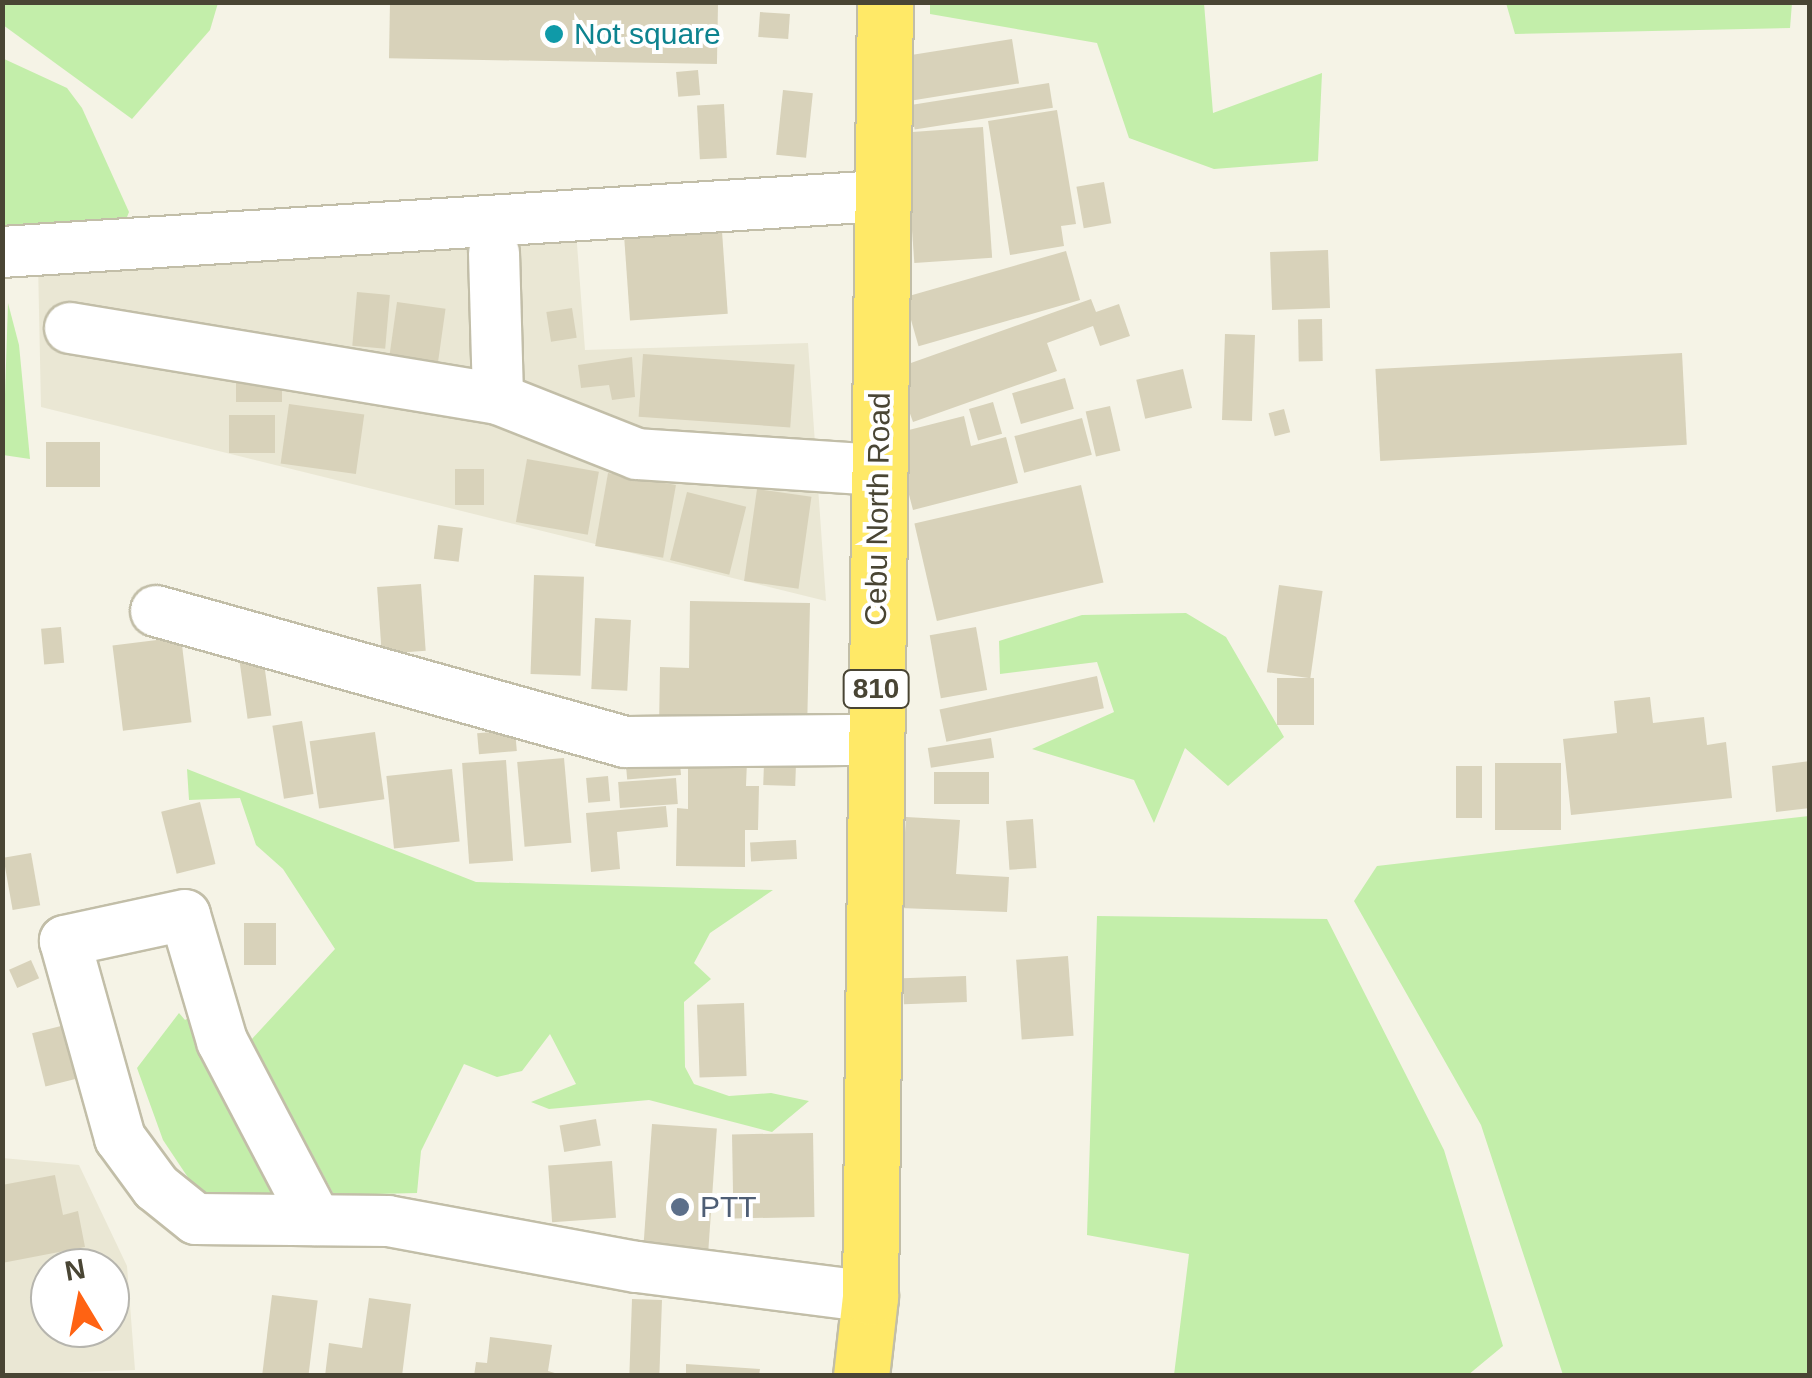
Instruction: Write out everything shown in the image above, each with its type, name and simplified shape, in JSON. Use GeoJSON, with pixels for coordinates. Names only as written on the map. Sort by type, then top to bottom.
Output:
{"type":"FeatureCollection","features":[{"type":"Feature","properties":{"kind":"highway","name":"Cebu North Road"},"geometry":{"type":"LineString","coordinates":[[861,1376],[870,1297],[885,2]]}},
{"type":"Feature","properties":{"kind":"street"},"geometry":{"type":"LineString","coordinates":[[2,252],[881,196]]}},
{"type":"Feature","properties":{"kind":"street"},"geometry":{"type":"LineString","coordinates":[[494,253],[498,400]]}},
{"type":"Feature","properties":{"kind":"street"},"geometry":{"type":"LineString","coordinates":[[70,328],[498,400],[637,454],[879,470]]}},
{"type":"Feature","properties":{"kind":"street"},"geometry":{"type":"LineString","coordinates":[[156,611],[625,742],[876,740]]}},
{"type":"Feature","properties":{"kind":"street"},"geometry":{"type":"LineString","coordinates":[[316,1220],[222,1041],[185,915],[66,941],[120,1138],[156,1187],[196,1219],[316,1220],[388,1220],[636,1267],[870,1297]]}},
{"type":"Feature","properties":{"kind":"shaded area"},"geometry":{"type":"Polygon","coordinates":[[[576,231],[585,350],[808,343],[826,601],[41,407],[38,263],[576,231]]]}},
{"type":"Feature","properties":{"kind":"shaded area"},"geometry":{"type":"Polygon","coordinates":[[[2,1158],[79,1165],[118,1248],[30,1248],[30,1348],[130,1348],[130,1305],[135,1370],[3,1375],[2,1158]]]}},
{"type":"Feature","properties":{"kind":"green space"},"geometry":{"type":"Polygon","coordinates":[[[1506,2],[1792,3],[1790,28],[1515,34],[1506,2]]]}},
{"type":"Feature","properties":{"kind":"green space"},"geometry":{"type":"Polygon","coordinates":[[[2,3],[218,3],[210,30],[132,119],[3,25],[2,3]]]}},
{"type":"Feature","properties":{"kind":"green space"},"geometry":{"type":"Polygon","coordinates":[[[930,3],[1204,3],[1213,113],[1322,73],[1318,161],[1214,169],[1129,138],[1097,43],[930,14],[930,3]]]}},
{"type":"Feature","properties":{"kind":"green space"},"geometry":{"type":"Polygon","coordinates":[[[2,58],[67,88],[82,108],[129,212],[117,242],[3,242],[2,58]]]}},
{"type":"Feature","properties":{"kind":"green space"},"geometry":{"type":"Polygon","coordinates":[[[8,303],[19,345],[30,459],[3,455],[8,303]]]}},
{"type":"Feature","properties":{"kind":"green space"},"geometry":{"type":"Polygon","coordinates":[[[1186,613],[1226,637],[1284,737],[1228,786],[1185,748],[1154,823],[1134,780],[1032,749],[1114,712],[1097,662],[1000,674],[999,641],[1082,615],[1186,613]]]}},
{"type":"Feature","properties":{"kind":"green space"},"geometry":{"type":"Polygon","coordinates":[[[187,769],[476,882],[773,890],[710,933],[694,963],[711,979],[684,1002],[685,1067],[694,1084],[729,1096],[771,1093],[809,1101],[772,1132],[649,1100],[549,1109],[531,1102],[576,1084],[550,1034],[522,1071],[497,1077],[464,1064],[421,1151],[417,1193],[334,1195],[251,1040],[335,949],[283,869],[256,845],[240,798],[189,800],[187,769]]]}},
{"type":"Feature","properties":{"kind":"green space"},"geometry":{"type":"Polygon","coordinates":[[[1809,816],[1809,1375],[1563,1375],[1481,1125],[1354,901],[1377,866],[1809,816]]]}},
{"type":"Feature","properties":{"kind":"green space"},"geometry":{"type":"Polygon","coordinates":[[[1097,916],[1327,919],[1444,1150],[1503,1346],[1468,1375],[1174,1375],[1189,1254],[1087,1235],[1097,916]]]}},
{"type":"Feature","properties":{"kind":"green space"},"geometry":{"type":"Polygon","coordinates":[[[200,1011],[298,1204],[201,1197],[163,1140],[137,1068],[179,1013],[185,1020],[200,1011]]]}},
{"type":"Feature","properties":{"kind":"building","name":"Not square"},"geometry":{"type":"Polygon","coordinates":[[[390,2],[718,4],[717,64],[389,58],[390,2]]]}},
{"type":"Feature","properties":{"kind":"building"},"geometry":{"type":"Polygon","coordinates":[[[760,12],[790,14],[788,39],[758,37],[760,12]]]}},
{"type":"Feature","properties":{"kind":"building"},"geometry":{"type":"Polygon","coordinates":[[[1012,39],[1019,83],[910,101],[903,56],[1012,39]]]}},
{"type":"Feature","properties":{"kind":"building"},"geometry":{"type":"Polygon","coordinates":[[[698,70],[700,95],[678,97],[676,72],[698,70]]]}},
{"type":"Feature","properties":{"kind":"building"},"geometry":{"type":"Polygon","coordinates":[[[1049,83],[1053,108],[915,130],[911,105],[1049,83]]]}},
{"type":"Feature","properties":{"kind":"building"},"geometry":{"type":"Polygon","coordinates":[[[783,90],[813,93],[806,158],[776,155],[783,90]]]}},
{"type":"Feature","properties":{"kind":"building"},"geometry":{"type":"Polygon","coordinates":[[[724,104],[727,158],[700,159],[697,105],[724,104]]]}},
{"type":"Feature","properties":{"kind":"building"},"geometry":{"type":"Polygon","coordinates":[[[1057,110],[1076,224],[1061,226],[1064,246],[1010,255],[988,121],[1057,110]]]}},
{"type":"Feature","properties":{"kind":"building"},"geometry":{"type":"Polygon","coordinates":[[[983,127],[992,258],[914,263],[905,132],[983,127]]]}},
{"type":"Feature","properties":{"kind":"building"},"geometry":{"type":"Polygon","coordinates":[[[1104,182],[1111,223],[1084,228],[1076,187],[1104,182]]]}},
{"type":"Feature","properties":{"kind":"building"},"geometry":{"type":"Polygon","coordinates":[[[721,217],[728,314],[630,321],[623,224],[721,217]]]}},
{"type":"Feature","properties":{"kind":"building"},"geometry":{"type":"Polygon","coordinates":[[[1328,250],[1330,308],[1272,310],[1270,252],[1328,250]]]}},
{"type":"Feature","properties":{"kind":"building"},"geometry":{"type":"Polygon","coordinates":[[[1066,251],[1080,300],[919,346],[905,297],[1066,251]]]}},
{"type":"Feature","properties":{"kind":"building"},"geometry":{"type":"Polygon","coordinates":[[[357,292],[390,295],[385,349],[352,346],[357,292]]]}},
{"type":"Feature","properties":{"kind":"building"},"geometry":{"type":"Polygon","coordinates":[[[1091,299],[1096,312],[1119,304],[1130,336],[1100,346],[1093,326],[1047,343],[1057,371],[913,422],[894,369],[1091,299]]]}},
{"type":"Feature","properties":{"kind":"building"},"geometry":{"type":"Polygon","coordinates":[[[397,302],[446,309],[438,365],[389,358],[397,302]]]}},
{"type":"Feature","properties":{"kind":"building"},"geometry":{"type":"Polygon","coordinates":[[[572,308],[577,338],[551,342],[546,312],[572,308]]]}},
{"type":"Feature","properties":{"kind":"building"},"geometry":{"type":"Polygon","coordinates":[[[1298,319],[1322,319],[1323,361],[1299,361],[1298,319]]]}},
{"type":"Feature","properties":{"kind":"building"},"geometry":{"type":"Polygon","coordinates":[[[1225,334],[1255,335],[1252,421],[1222,420],[1225,334]]]}},
{"type":"Feature","properties":{"kind":"building"},"geometry":{"type":"Polygon","coordinates":[[[1682,353],[1687,445],[1380,461],[1375,369],[1682,353]]]}},
{"type":"Feature","properties":{"kind":"building"},"geometry":{"type":"Polygon","coordinates":[[[643,354],[795,365],[790,427],[639,417],[643,354]]]}},
{"type":"Feature","properties":{"kind":"building"},"geometry":{"type":"Polygon","coordinates":[[[632,357],[635,397],[612,400],[609,385],[581,388],[578,365],[632,357]]]}},
{"type":"Feature","properties":{"kind":"building"},"geometry":{"type":"Polygon","coordinates":[[[1183,369],[1192,408],[1145,419],[1136,380],[1183,369]]]}},
{"type":"Feature","properties":{"kind":"building"},"geometry":{"type":"Polygon","coordinates":[[[1065,378],[1074,409],[1021,424],[1012,393],[1065,378]]]}},
{"type":"Feature","properties":{"kind":"building"},"geometry":{"type":"Polygon","coordinates":[[[236,382],[282,382],[282,402],[236,402],[236,382]]]}},
{"type":"Feature","properties":{"kind":"building"},"geometry":{"type":"Polygon","coordinates":[[[993,402],[1002,434],[978,441],[969,409],[993,402]]]}},
{"type":"Feature","properties":{"kind":"building"},"geometry":{"type":"Polygon","coordinates":[[[289,404],[364,415],[356,474],[281,463],[289,404]]]}},
{"type":"Feature","properties":{"kind":"building"},"geometry":{"type":"Polygon","coordinates":[[[1110,406],[1120,451],[1096,456],[1086,412],[1110,406]]]}},
{"type":"Feature","properties":{"kind":"building"},"geometry":{"type":"Polygon","coordinates":[[[1284,409],[1290,432],[1275,436],[1269,413],[1284,409]]]}},
{"type":"Feature","properties":{"kind":"building"},"geometry":{"type":"Polygon","coordinates":[[[229,415],[275,415],[275,453],[229,453],[229,415]]]}},
{"type":"Feature","properties":{"kind":"building"},"geometry":{"type":"Polygon","coordinates":[[[964,416],[971,446],[1006,437],[1018,483],[913,510],[893,434],[964,416]]]}},
{"type":"Feature","properties":{"kind":"building"},"geometry":{"type":"Polygon","coordinates":[[[1082,418],[1092,455],[1024,473],[1014,436],[1082,418]]]}},
{"type":"Feature","properties":{"kind":"building"},"geometry":{"type":"Polygon","coordinates":[[[46,442],[100,442],[100,487],[46,487],[46,442]]]}},
{"type":"Feature","properties":{"kind":"building"},"geometry":{"type":"Polygon","coordinates":[[[527,459],[599,472],[588,535],[516,522],[527,459]]]}},
{"type":"Feature","properties":{"kind":"building"},"geometry":{"type":"Polygon","coordinates":[[[455,469],[484,469],[484,505],[455,505],[455,469]]]}},
{"type":"Feature","properties":{"kind":"building"},"geometry":{"type":"Polygon","coordinates":[[[608,473],[676,485],[663,558],[595,546],[608,473]]]}},
{"type":"Feature","properties":{"kind":"building"},"geometry":{"type":"Polygon","coordinates":[[[1081,485],[1103,582],[937,621],[914,523],[1081,485]]]}},
{"type":"Feature","properties":{"kind":"building"},"geometry":{"type":"Polygon","coordinates":[[[757,489],[811,497],[799,589],[744,581],[757,489]]]}},
{"type":"Feature","properties":{"kind":"building"},"geometry":{"type":"Polygon","coordinates":[[[687,492],[746,507],[729,575],[670,560],[687,492]]]}},
{"type":"Feature","properties":{"kind":"building"},"geometry":{"type":"Polygon","coordinates":[[[438,525],[463,528],[459,562],[434,559],[438,525]]]}},
{"type":"Feature","properties":{"kind":"building"},"geometry":{"type":"Polygon","coordinates":[[[534,575],[584,577],[581,676],[531,674],[534,575]]]}},
{"type":"Feature","properties":{"kind":"building"},"geometry":{"type":"Polygon","coordinates":[[[421,584],[426,651],[382,654],[377,587],[421,584]]]}},
{"type":"Feature","properties":{"kind":"building"},"geometry":{"type":"Polygon","coordinates":[[[1279,585],[1323,591],[1310,678],[1267,672],[1279,585]]]}},
{"type":"Feature","properties":{"kind":"building"},"geometry":{"type":"Polygon","coordinates":[[[690,601],[810,603],[807,731],[659,728],[660,667],[689,668],[690,601]]]}},
{"type":"Feature","properties":{"kind":"building"},"geometry":{"type":"Polygon","coordinates":[[[595,618],[631,620],[627,691],[591,689],[595,618]]]}},
{"type":"Feature","properties":{"kind":"building"},"geometry":{"type":"Polygon","coordinates":[[[61,627],[64,663],[44,665],[41,629],[61,627]]]}},
{"type":"Feature","properties":{"kind":"building"},"geometry":{"type":"Polygon","coordinates":[[[976,627],[987,690],[941,698],[930,635],[976,627]]]}},
{"type":"Feature","properties":{"kind":"building"},"geometry":{"type":"Polygon","coordinates":[[[181,637],[191,722],[123,731],[113,645],[181,637]]]}},
{"type":"Feature","properties":{"kind":"building"},"geometry":{"type":"Polygon","coordinates":[[[263,656],[271,715],[248,719],[239,659],[263,656]]]}},
{"type":"Feature","properties":{"kind":"building"},"geometry":{"type":"Polygon","coordinates":[[[1097,676],[1104,708],[946,742],[940,709],[1097,676]]]}},
{"type":"Feature","properties":{"kind":"building"},"geometry":{"type":"Polygon","coordinates":[[[1277,678],[1314,678],[1314,725],[1277,725],[1277,678]]]}},
{"type":"Feature","properties":{"kind":"building"},"geometry":{"type":"Polygon","coordinates":[[[1650,697],[1653,723],[1704,717],[1707,745],[1726,742],[1732,798],[1571,815],[1563,739],[1617,733],[1614,701],[1650,697]]]}},
{"type":"Feature","properties":{"kind":"building"},"geometry":{"type":"Polygon","coordinates":[[[302,721],[314,794],[284,799],[272,726],[302,721]]]}},
{"type":"Feature","properties":{"kind":"building"},"geometry":{"type":"Polygon","coordinates":[[[515,730],[517,751],[479,754],[477,733],[515,730]]]}},
{"type":"Feature","properties":{"kind":"building"},"geometry":{"type":"Polygon","coordinates":[[[375,732],[384,799],[319,809],[310,741],[375,732]]]}},
{"type":"Feature","properties":{"kind":"building"},"geometry":{"type":"Polygon","coordinates":[[[991,738],[994,758],[931,768],[928,748],[991,738]]]}},
{"type":"Feature","properties":{"kind":"building"},"geometry":{"type":"Polygon","coordinates":[[[679,752],[681,775],[627,780],[625,757],[679,752]]]}},
{"type":"Feature","properties":{"kind":"building"},"geometry":{"type":"Polygon","coordinates":[[[564,758],[571,843],[525,847],[517,762],[564,758]]]}},
{"type":"Feature","properties":{"kind":"building"},"geometry":{"type":"Polygon","coordinates":[[[506,760],[513,861],[469,864],[462,763],[506,760]]]}},
{"type":"Feature","properties":{"kind":"building"},"geometry":{"type":"Polygon","coordinates":[[[688,761],[747,761],[746,786],[759,786],[758,830],[745,830],[745,867],[676,866],[677,808],[688,809],[688,761]]]}},
{"type":"Feature","properties":{"kind":"building"},"geometry":{"type":"Polygon","coordinates":[[[1810,761],[1810,808],[1776,812],[1772,766],[1810,761]]]}},
{"type":"Feature","properties":{"kind":"building"},"geometry":{"type":"Polygon","coordinates":[[[764,763],[796,764],[795,786],[763,785],[764,763]]]}},
{"type":"Feature","properties":{"kind":"building"},"geometry":{"type":"Polygon","coordinates":[[[1495,763],[1561,763],[1561,830],[1495,830],[1495,763]]]}},
{"type":"Feature","properties":{"kind":"building"},"geometry":{"type":"Polygon","coordinates":[[[1456,766],[1482,766],[1482,818],[1456,818],[1456,766]]]}},
{"type":"Feature","properties":{"kind":"building"},"geometry":{"type":"Polygon","coordinates":[[[452,769],[460,842],[394,848],[386,776],[452,769]]]}},
{"type":"Feature","properties":{"kind":"building"},"geometry":{"type":"Polygon","coordinates":[[[934,772],[989,772],[989,804],[934,804],[934,772]]]}},
{"type":"Feature","properties":{"kind":"building"},"geometry":{"type":"Polygon","coordinates":[[[608,776],[610,801],[588,803],[586,778],[608,776]]]}},
{"type":"Feature","properties":{"kind":"building"},"geometry":{"type":"Polygon","coordinates":[[[676,778],[678,804],[620,808],[618,782],[676,778]]]}},
{"type":"Feature","properties":{"kind":"building"},"geometry":{"type":"Polygon","coordinates":[[[200,802],[215,864],[177,874],[161,812],[200,802]]]}},
{"type":"Feature","properties":{"kind":"building"},"geometry":{"type":"Polygon","coordinates":[[[666,806],[668,827],[617,832],[620,869],[591,872],[586,813],[666,806]]]}},
{"type":"Feature","properties":{"kind":"building"},"geometry":{"type":"Polygon","coordinates":[[[906,817],[960,820],[956,874],[1009,877],[1007,912],[900,908],[906,817]]]}},
{"type":"Feature","properties":{"kind":"building"},"geometry":{"type":"Polygon","coordinates":[[[1033,819],[1036,868],[1009,870],[1006,821],[1033,819]]]}},
{"type":"Feature","properties":{"kind":"building"},"geometry":{"type":"Polygon","coordinates":[[[796,840],[797,859],[751,861],[750,842],[796,840]]]}},
{"type":"Feature","properties":{"kind":"building"},"geometry":{"type":"Polygon","coordinates":[[[31,853],[40,905],[13,910],[3,858],[31,853]]]}},
{"type":"Feature","properties":{"kind":"building"},"geometry":{"type":"Polygon","coordinates":[[[244,923],[276,923],[276,965],[244,965],[244,923]]]}},
{"type":"Feature","properties":{"kind":"building"},"geometry":{"type":"Polygon","coordinates":[[[1068,956],[1074,1036],[1022,1039],[1016,960],[1068,956]]]}},
{"type":"Feature","properties":{"kind":"building"},"geometry":{"type":"Polygon","coordinates":[[[31,960],[39,978],[17,988],[9,970],[31,960]]]}},
{"type":"Feature","properties":{"kind":"building"},"geometry":{"type":"Polygon","coordinates":[[[966,976],[967,1002],[904,1004],[903,978],[966,976]]]}},
{"type":"Feature","properties":{"kind":"building"},"geometry":{"type":"Polygon","coordinates":[[[744,1003],[747,1076],[700,1078],[697,1005],[744,1003]]]}},
{"type":"Feature","properties":{"kind":"building"},"geometry":{"type":"Polygon","coordinates":[[[69,1024],[82,1077],[45,1087],[32,1033],[69,1024]]]}},
{"type":"Feature","properties":{"kind":"building"},"geometry":{"type":"Polygon","coordinates":[[[596,1119],[601,1146],[564,1152],[560,1125],[596,1119]]]}},
{"type":"Feature","properties":{"kind":"building"},"geometry":{"type":"Polygon","coordinates":[[[652,1124],[717,1129],[708,1260],[643,1256],[652,1124]]]}},
{"type":"Feature","properties":{"kind":"building"},"geometry":{"type":"Polygon","coordinates":[[[813,1133],[814,1217],[733,1218],[732,1134],[813,1133]]]}},
{"type":"Feature","properties":{"kind":"building"},"geometry":{"type":"Polygon","coordinates":[[[612,1161],[616,1218],[552,1222],[548,1165],[612,1161]]]}},
{"type":"Feature","properties":{"kind":"building"},"geometry":{"type":"Polygon","coordinates":[[[55,1175],[63,1215],[78,1211],[85,1247],[30,1248],[30,1258],[2,1263],[2,1185],[55,1175]]]}},
{"type":"Feature","properties":{"kind":"building"},"geometry":{"type":"Polygon","coordinates":[[[272,1295],[318,1301],[308,1376],[262,1376],[272,1295]]]}},
{"type":"Feature","properties":{"kind":"building"},"geometry":{"type":"Polygon","coordinates":[[[369,1298],[411,1304],[402,1376],[325,1376],[329,1343],[362,1348],[369,1298]]]}},
{"type":"Feature","properties":{"kind":"building"},"geometry":{"type":"Polygon","coordinates":[[[632,1299],[662,1300],[659,1376],[629,1376],[632,1299]]]}},
{"type":"Feature","properties":{"kind":"building"},"geometry":{"type":"Polygon","coordinates":[[[490,1337],[552,1345],[548,1371],[565,1376],[474,1376],[476,1362],[487,1363],[490,1337]]]}},
{"type":"Feature","properties":{"kind":"building"},"geometry":{"type":"Polygon","coordinates":[[[686,1364],[760,1369],[759,1376],[686,1376],[686,1364]]]}},
{"type":"Feature","properties":{"kind":"place","name":"Not square"},"geometry":{"type":"Point","coordinates":[554,34]}},
{"type":"Feature","properties":{"kind":"place","name":"PTT"},"geometry":{"type":"Point","coordinates":[680,1207]}}]}
